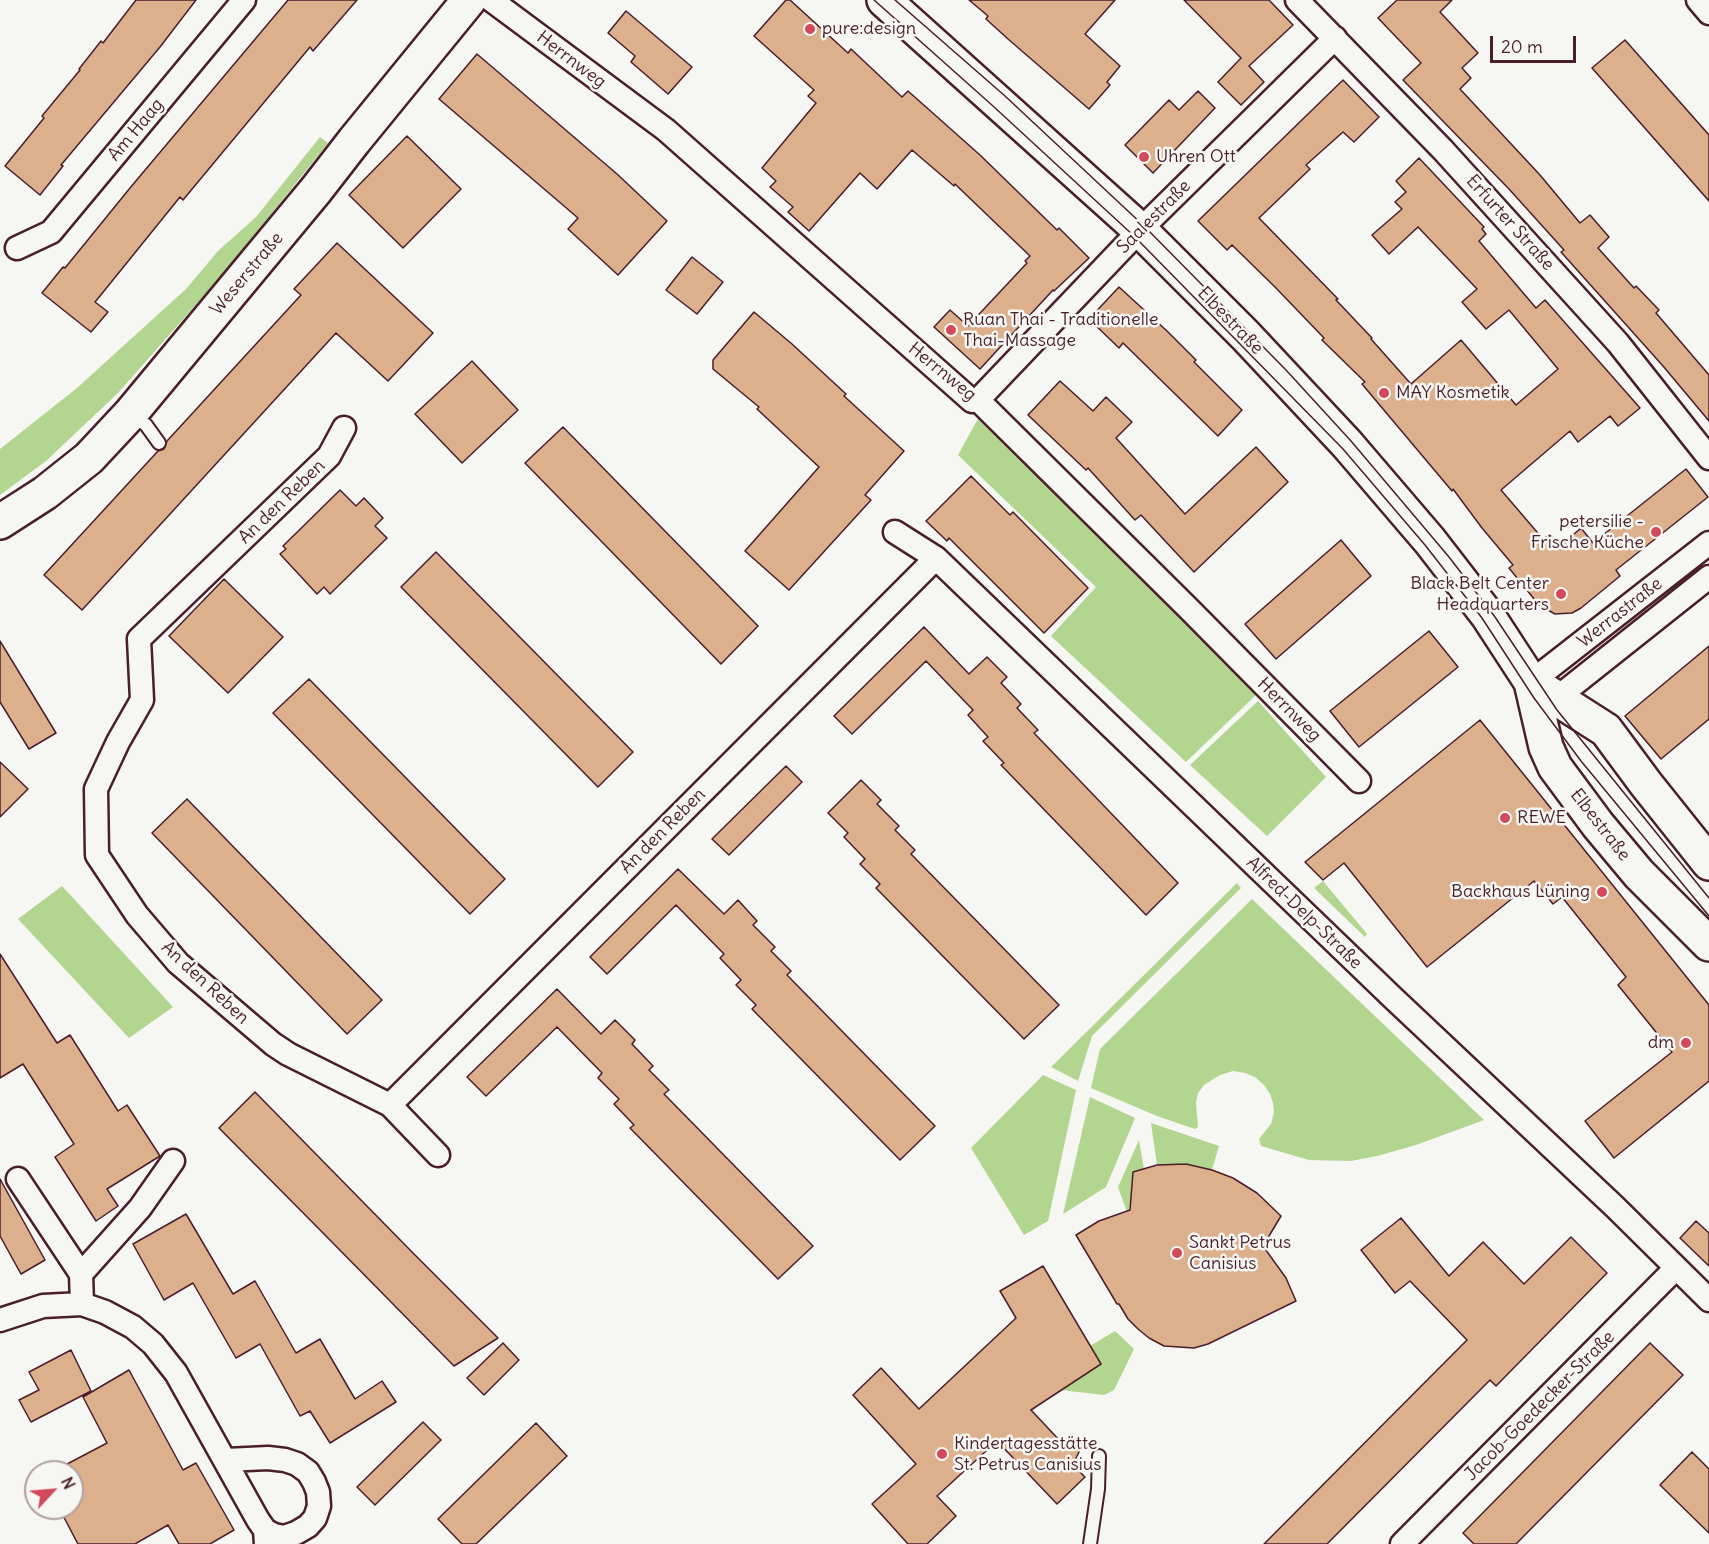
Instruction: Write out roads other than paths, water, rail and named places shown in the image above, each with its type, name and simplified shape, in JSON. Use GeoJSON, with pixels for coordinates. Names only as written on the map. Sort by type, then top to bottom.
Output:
{"type":"FeatureCollection","features":[{"type":"Feature","properties":{"kind":"main road","name":"Weserstraße"},"geometry":{"type":"LineString","coordinates":[[0,522],[45,493],[89,458],[131,413],[316,190],[469,0]]}},
{"type":"Feature","properties":{"kind":"main road","name":"Elbestraße"},"geometry":{"type":"LineString","coordinates":[[884,0],[1140,230],[1246,336],[1347,444],[1430,541],[1481,606],[1543,697],[1606,730],[1709,862]]}},
{"type":"Feature","properties":{"kind":"main road","name":"Elbestraße"},"geometry":{"type":"LineString","coordinates":[[1543,697],[1546,747],[1555,767],[1598,825],[1640,874],[1709,944]]}},
{"type":"Feature","properties":{"kind":"street","name":"Am Haag"},"geometry":{"type":"LineString","coordinates":[[17,248],[51,232],[244,0]]}},
{"type":"Feature","properties":{"kind":"street","name":"Herrnweg"},"geometry":{"type":"LineString","coordinates":[[491,0],[666,130],[972,401],[978,400],[1359,781]]}},
{"type":"Feature","properties":{"kind":"street","name":"Erfurter Straße"},"geometry":{"type":"LineString","coordinates":[[1298,0],[1443,150],[1618,343],[1709,458]]}},
{"type":"Feature","properties":{"kind":"street"},"geometry":{"type":"LineString","coordinates":[[1698,0],[1709,13]]}},
{"type":"Feature","properties":{"kind":"street","name":"Saalestraße"},"geometry":{"type":"LineString","coordinates":[[978,400],[1140,230],[1335,38]]}},
{"type":"Feature","properties":{"kind":"street","name":"An den Reben"},"geometry":{"type":"LineString","coordinates":[[344,428],[329,456],[139,639],[142,700],[118,742],[96,789],[97,855],[137,915],[178,963],[273,1044],[288,1054],[390,1105],[438,1155]]}},
{"type":"Feature","properties":{"kind":"street","name":"Alfred-Delp-Straße"},"geometry":{"type":"LineString","coordinates":[[895,532],[936,558],[1383,989],[1615,1207],[1709,1300]]}},
{"type":"Feature","properties":{"kind":"street","name":"Werrastraße"},"geometry":{"type":"LineString","coordinates":[[1543,697],[1709,543]]}},
{"type":"Feature","properties":{"kind":"street","name":"An den Reben"},"geometry":{"type":"LineString","coordinates":[[390,1105],[936,558]]}},
{"type":"Feature","properties":{"kind":"street","name":"Werrastraße"},"geometry":{"type":"LineString","coordinates":[[1543,697],[1709,577]]}},
{"type":"Feature","properties":{"kind":"street"},"geometry":{"type":"LineString","coordinates":[[81,1274],[140,1208],[173,1161]]}},
{"type":"Feature","properties":{"kind":"street"},"geometry":{"type":"LineString","coordinates":[[18,1179],[81,1274],[82,1304]]}},
{"type":"Feature","properties":{"kind":"street","name":"Jacob-Goedecker-Straße"},"geometry":{"type":"LineString","coordinates":[[1402,1544],[1677,1268]]}},
{"type":"Feature","properties":{"kind":"street"},"geometry":{"type":"LineString","coordinates":[[0,1320],[43,1306],[82,1304],[105,1312],[133,1327],[153,1344],[176,1373],[226,1460],[266,1537],[296,1533],[309,1526],[315,1518],[320,1506],[318,1492],[308,1472],[297,1464],[268,1458],[226,1460]]}},
{"type":"Feature","properties":{"kind":"lane"},"geometry":{"type":"LineString","coordinates":[[131,413],[147,425],[159,444]]}},
{"type":"Feature","properties":{"kind":"lane"},"geometry":{"type":"LineString","coordinates":[[1090,1544],[1098,1489],[1099,1456]]}},
{"type":"Feature","properties":{"kind":"tram line"},"geometry":{"type":"LineString","coordinates":[[874,0],[1134,236],[1343,449],[1425,545],[1482,618],[1534,698],[1581,761],[1709,916]]}},
{"type":"Feature","properties":{"kind":"tram line"},"geometry":{"type":"LineString","coordinates":[[895,0],[1005,96],[1144,226],[1286,370],[1351,441],[1449,557],[1495,617],[1557,710],[1709,898]]}},
{"type":"Feature","properties":{"kind":"place","name":"pure:design"},"geometry":{"type":"Point","coordinates":[810,29]}},
{"type":"Feature","properties":{"kind":"place","name":"Uhren Ott"},"geometry":{"type":"Point","coordinates":[1144,157]}},
{"type":"Feature","properties":{"kind":"place","name":"Ruan Thai - Traditionelle Thai-Massage"},"geometry":{"type":"Point","coordinates":[951,330]}},
{"type":"Feature","properties":{"kind":"place","name":"MAY Kosmetik"},"geometry":{"type":"Point","coordinates":[1384,393]}},
{"type":"Feature","properties":{"kind":"place","name":"petersilie - Frische Küche"},"geometry":{"type":"Point","coordinates":[1656,532]}},
{"type":"Feature","properties":{"kind":"place","name":"Black Belt Center Headquarters"},"geometry":{"type":"Point","coordinates":[1561,594]}},
{"type":"Feature","properties":{"kind":"place","name":"REWE"},"geometry":{"type":"Point","coordinates":[1505,818]}},
{"type":"Feature","properties":{"kind":"place","name":"Backhaus Lüning"},"geometry":{"type":"Point","coordinates":[1602,892]}},
{"type":"Feature","properties":{"kind":"place","name":"dm"},"geometry":{"type":"Point","coordinates":[1686,1043]}},
{"type":"Feature","properties":{"kind":"place","name":"Sankt Petrus Canisius"},"geometry":{"type":"Point","coordinates":[1177,1253]}},
{"type":"Feature","properties":{"kind":"place","name":"Kindertagesstätte St. Petrus Canisius"},"geometry":{"type":"Point","coordinates":[942,1454]}}]}
